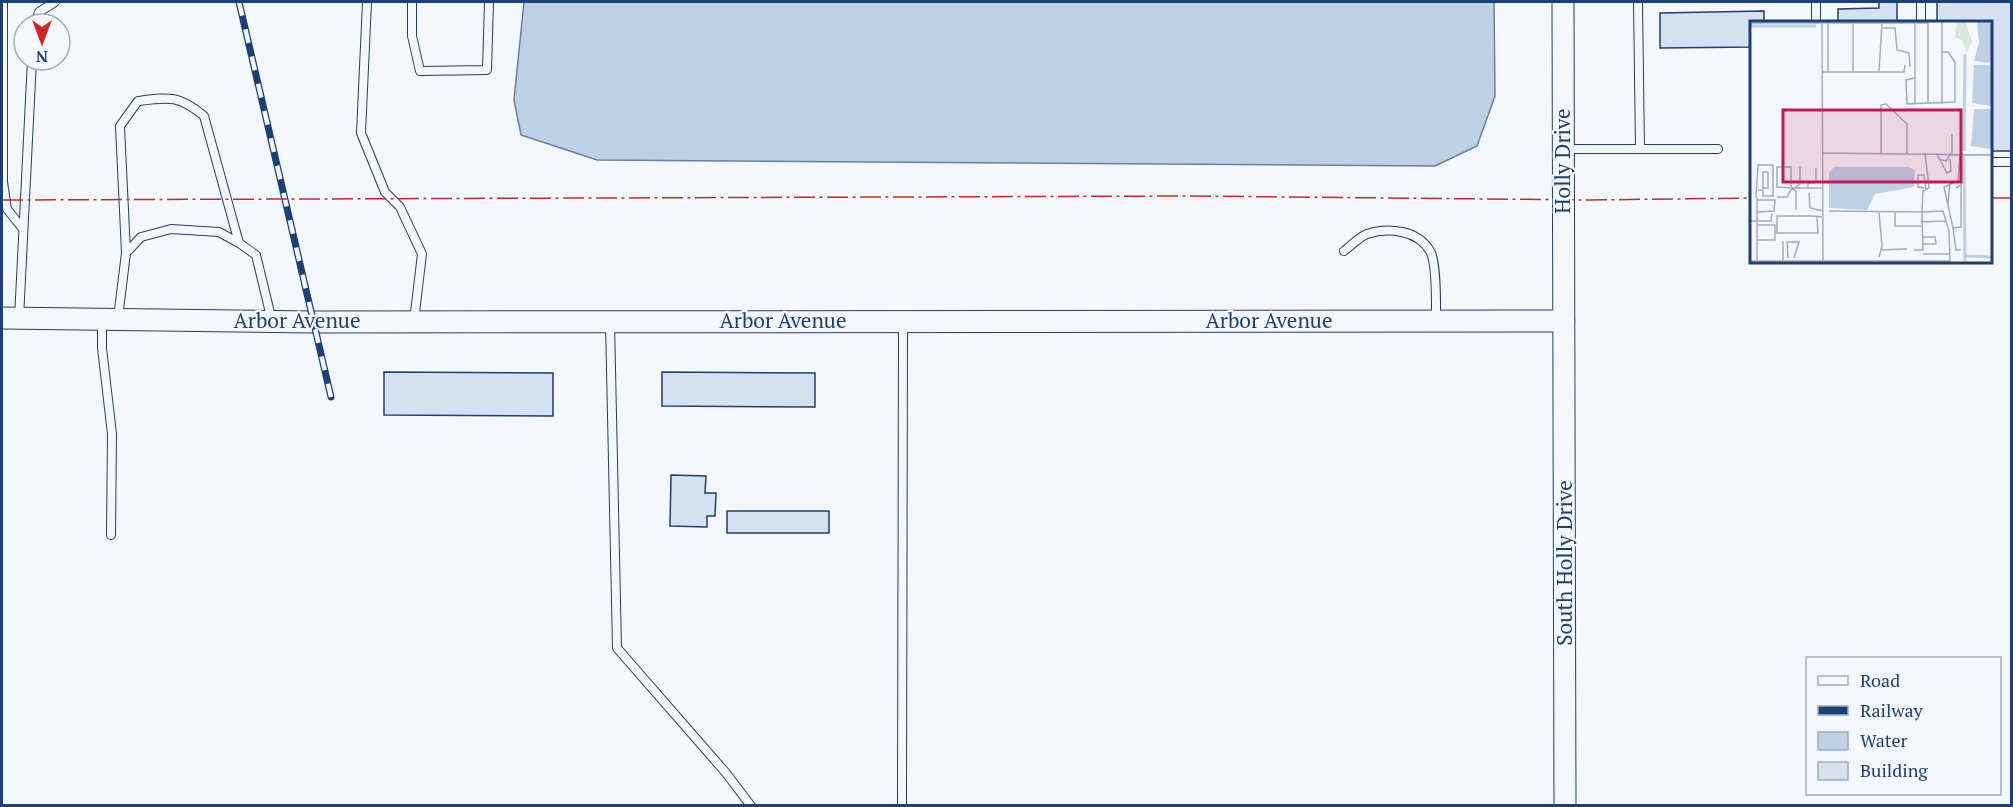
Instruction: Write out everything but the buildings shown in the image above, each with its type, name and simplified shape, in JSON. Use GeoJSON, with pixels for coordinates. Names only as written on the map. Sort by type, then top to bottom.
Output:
{"type":"FeatureCollection","features":[{"type":"Feature","properties":{"kind":"street","name":"Holly Drive"},"geometry":{"type":"LineString","coordinates":[[1563,2],[1564,321]]}},
{"type":"Feature","properties":{"kind":"street","name":"Arbor Avenue"},"geometry":{"type":"LineString","coordinates":[[10,318],[414,322],[1564,321]]}},
{"type":"Feature","properties":{"kind":"street","name":"South Holly Drive"},"geometry":{"type":"LineString","coordinates":[[1564,321],[1565,806]]}},
{"type":"Feature","properties":{"kind":"lane"},"geometry":{"type":"LineString","coordinates":[[3,2],[3,182],[7,209],[23,229]]}},
{"type":"Feature","properties":{"kind":"lane"},"geometry":{"type":"LineString","coordinates":[[39,12],[54,2]]}},
{"type":"Feature","properties":{"kind":"lane"},"geometry":{"type":"LineString","coordinates":[[367,2],[361,133],[385,192],[400,207],[422,254],[414,322]]}},
{"type":"Feature","properties":{"kind":"lane"},"geometry":{"type":"LineString","coordinates":[[412,2],[412,36],[420,71],[487,70],[489,2]]}},
{"type":"Feature","properties":{"kind":"lane"},"geometry":{"type":"LineString","coordinates":[[1638,2],[1640,149]]}},
{"type":"Feature","properties":{"kind":"lane"},"geometry":{"type":"LineString","coordinates":[[1816,2],[1816,21]]}},
{"type":"Feature","properties":{"kind":"lane"},"geometry":{"type":"LineString","coordinates":[[1921,2],[1921,21]]}},
{"type":"Feature","properties":{"kind":"lane"},"geometry":{"type":"LineString","coordinates":[[10,318],[23,229],[31,72]]}},
{"type":"Feature","properties":{"kind":"lane"},"geometry":{"type":"LineString","coordinates":[[111,535],[112,434],[102,348],[126,253],[120,126],[138,101],[167,97],[191,105],[204,116],[239,243]]}},
{"type":"Feature","properties":{"kind":"lane"},"geometry":{"type":"LineString","coordinates":[[1563,149],[1718,149]]}},
{"type":"Feature","properties":{"kind":"lane"},"geometry":{"type":"LineString","coordinates":[[1992,162],[2012,162]]}},
{"type":"Feature","properties":{"kind":"lane"},"geometry":{"type":"LineString","coordinates":[[126,253],[141,237],[171,230],[219,232],[256,255],[273,321]]}},
{"type":"Feature","properties":{"kind":"lane"},"geometry":{"type":"LineString","coordinates":[[1344,251],[1366,235],[1392,231],[1413,235],[1430,251],[1435,282],[1436,321]]}},
{"type":"Feature","properties":{"kind":"lane"},"geometry":{"type":"LineString","coordinates":[[610,321],[617,648],[726,773],[751,806]]}},
{"type":"Feature","properties":{"kind":"lane"},"geometry":{"type":"LineString","coordinates":[[902,806],[903,321]]}},
{"type":"Feature","properties":{"kind":"water"},"geometry":{"type":"Polygon","coordinates":[[[524,2],[1494,2],[1495,96],[1477,146],[1435,166],[597,160],[521,135],[514,100],[524,2]]]}},
{"type":"Feature","properties":{"kind":"railway"},"geometry":{"type":"LineString","coordinates":[[239,2],[331,397]]}},
{"type":"Feature","properties":{"kind":"power"},"geometry":{"type":"LineString","coordinates":[[2,200],[1189,196],[1589,200],[1750,198]]}},
{"type":"Feature","properties":{"kind":"power"},"geometry":{"type":"LineString","coordinates":[[1992,198],[2012,198]]}}]}
